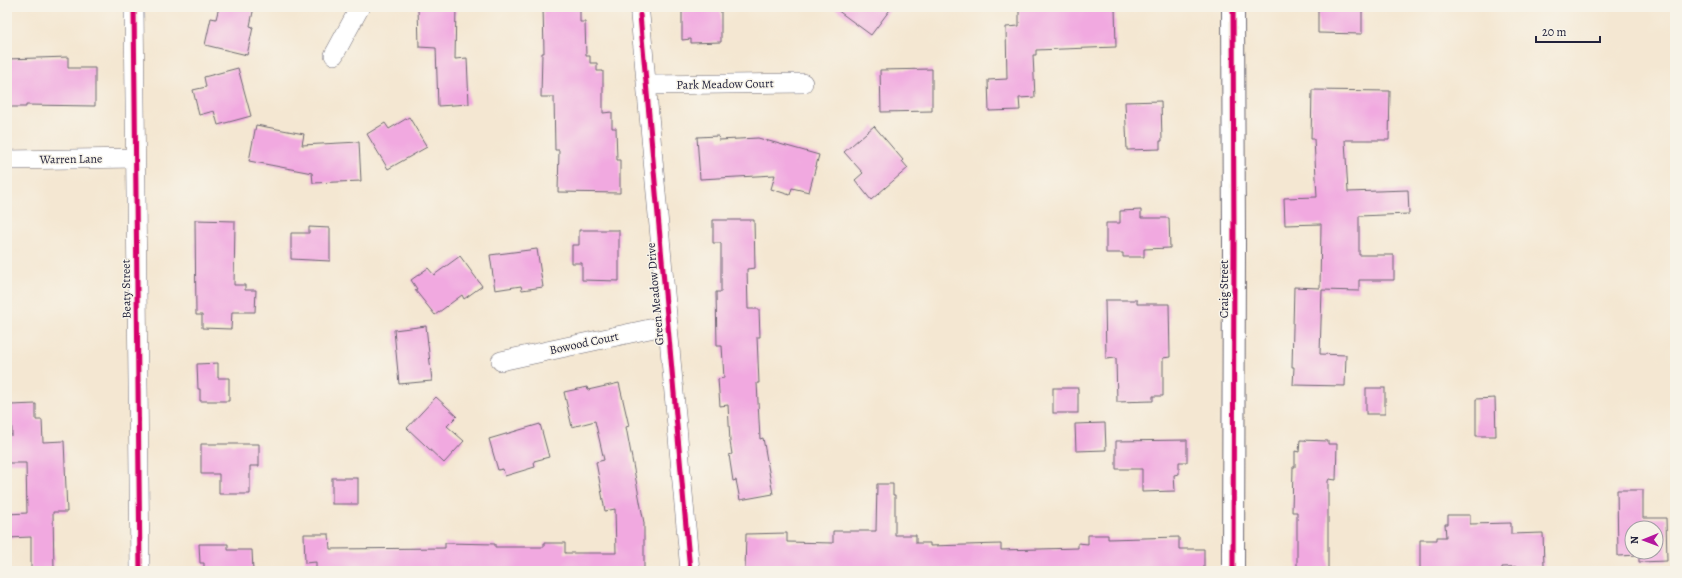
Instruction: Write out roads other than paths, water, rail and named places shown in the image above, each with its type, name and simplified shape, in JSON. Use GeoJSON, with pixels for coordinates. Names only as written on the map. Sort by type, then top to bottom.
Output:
{"type":"FeatureCollection","features":[{"type":"Feature","properties":{"kind":"street","name":"Beaty Street"},"geometry":{"type":"LineString","coordinates":[[134,7],[140,571]]}},
{"type":"Feature","properties":{"kind":"street"},"geometry":{"type":"LineString","coordinates":[[334,55],[360,7]]}},
{"type":"Feature","properties":{"kind":"street","name":"Craig Street"},"geometry":{"type":"LineString","coordinates":[[1232,7],[1234,244],[1233,571]]}},
{"type":"Feature","properties":{"kind":"street","name":"Green Meadow Drive"},"geometry":{"type":"LineString","coordinates":[[640,14],[690,571]]}},
{"type":"Feature","properties":{"kind":"street","name":"Park Meadow Court"},"geometry":{"type":"LineString","coordinates":[[646,85],[803,83]]}},
{"type":"Feature","properties":{"kind":"street","name":"Warren Lane"},"geometry":{"type":"LineString","coordinates":[[7,160],[135,158]]}},
{"type":"Feature","properties":{"kind":"street","name":"Bowood Court"},"geometry":{"type":"LineString","coordinates":[[501,361],[668,325]]}}]}
